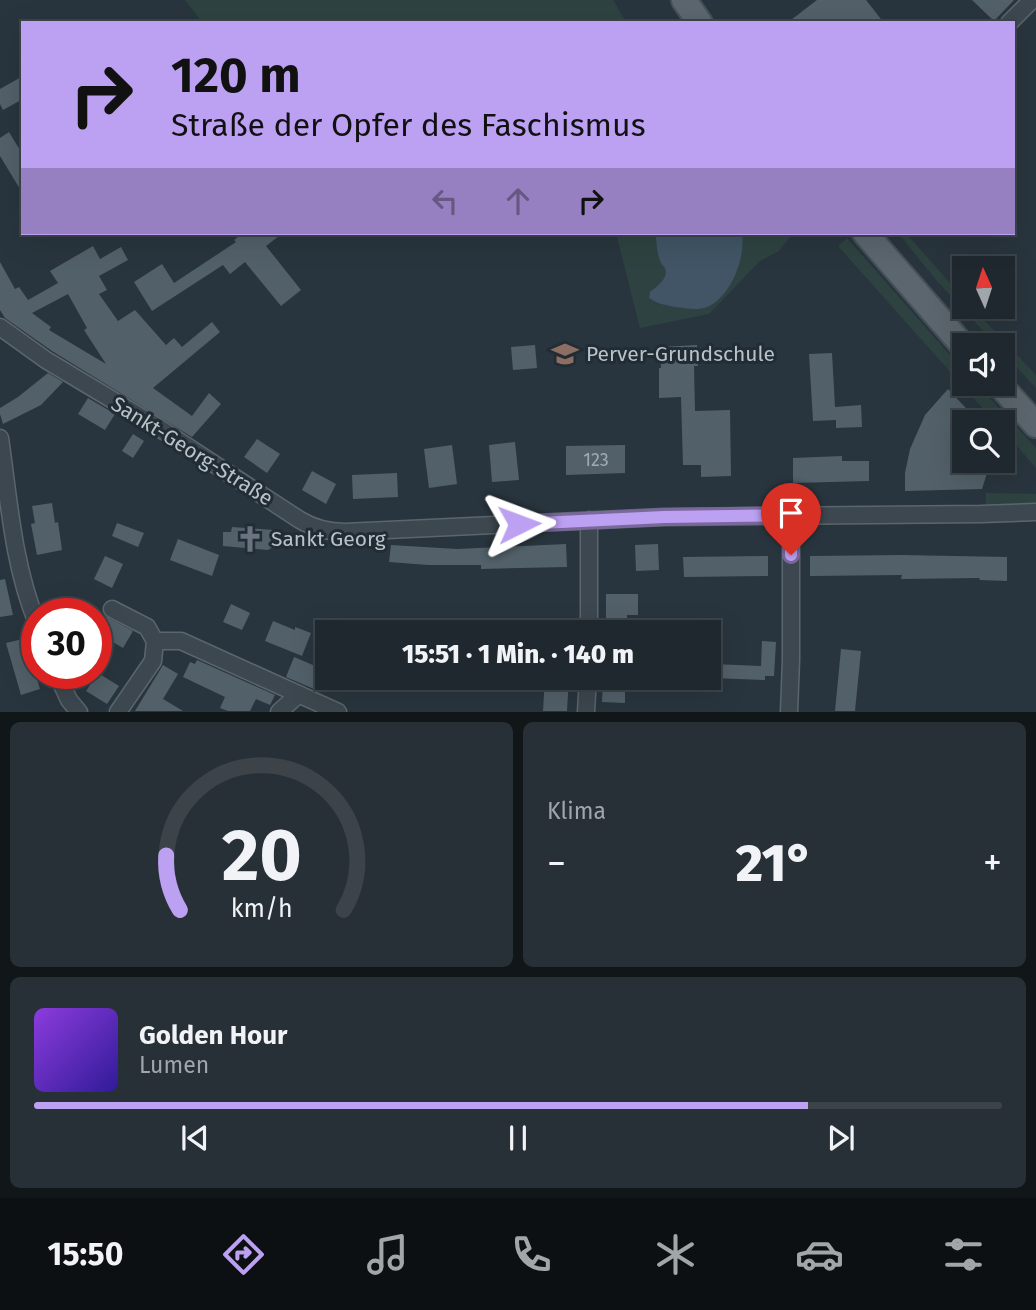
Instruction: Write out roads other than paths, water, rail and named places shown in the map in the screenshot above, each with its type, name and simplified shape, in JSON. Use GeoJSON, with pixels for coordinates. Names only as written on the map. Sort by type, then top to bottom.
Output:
{"type":"FeatureCollection","features":[{"type":"Feature","properties":{"kind":"main road"},"geometry":{"type":"LineString","coordinates":[[684,0],[699,21]]}},
{"type":"Feature","properties":{"kind":"main road"},"geometry":{"type":"LineString","coordinates":[[867,235],[952,333]]}},
{"type":"Feature","properties":{"kind":"main road"},"geometry":{"type":"LineString","coordinates":[[1010,396],[1036,425]]}},
{"type":"Feature","properties":{"kind":"street"},"geometry":{"type":"LineString","coordinates":[[1011,21],[1032,0]]}},
{"type":"Feature","properties":{"kind":"street","name":"Sankt-Georg-Straße"},"geometry":{"type":"LineString","coordinates":[[0,327],[46,360],[156,426],[300,520],[327,532],[664,517],[1033,514]]}},
{"type":"Feature","properties":{"kind":"street"},"geometry":{"type":"LineString","coordinates":[[1,447],[28,598]]}},
{"type":"Feature","properties":{"kind":"street"},"geometry":{"type":"LineString","coordinates":[[789,712],[791,515]]}},
{"type":"Feature","properties":{"kind":"street"},"geometry":{"type":"LineString","coordinates":[[589,520],[589,620]]}},
{"type":"Feature","properties":{"kind":"street"},"geometry":{"type":"LineString","coordinates":[[112,609],[147,627],[155,641],[152,661],[118,712]]}},
{"type":"Feature","properties":{"kind":"street"},"geometry":{"type":"LineString","coordinates":[[155,641],[181,641],[338,712]]}},
{"type":"Feature","properties":{"kind":"street"},"geometry":{"type":"LineString","coordinates":[[64,689],[78,711]]}},
{"type":"Feature","properties":{"kind":"street"},"geometry":{"type":"LineString","coordinates":[[586,712],[587,690]]}},
{"type":"Feature","properties":{"kind":"street"},"geometry":{"type":"LineString","coordinates":[[279,712],[299,694]]}},
{"type":"Feature","properties":{"kind":"street"},"geometry":{"type":"LineString","coordinates":[[299,694],[300,712]]}},
{"type":"Feature","properties":{"kind":"water"},"geometry":{"type":"Polygon","coordinates":[[[656,235],[742,235],[743,243],[739,264],[730,286],[716,302],[695,309],[665,305],[649,298],[650,292],[662,282],[666,272],[656,235]]]}},
{"type":"Feature","properties":{"kind":"place","name":"Perver-Grundschule"},"geometry":{"type":"Point","coordinates":[565,354]}},
{"type":"Feature","properties":{"kind":"place","name":"Sankt Georg"},"geometry":{"type":"Point","coordinates":[250,539]}}]}
